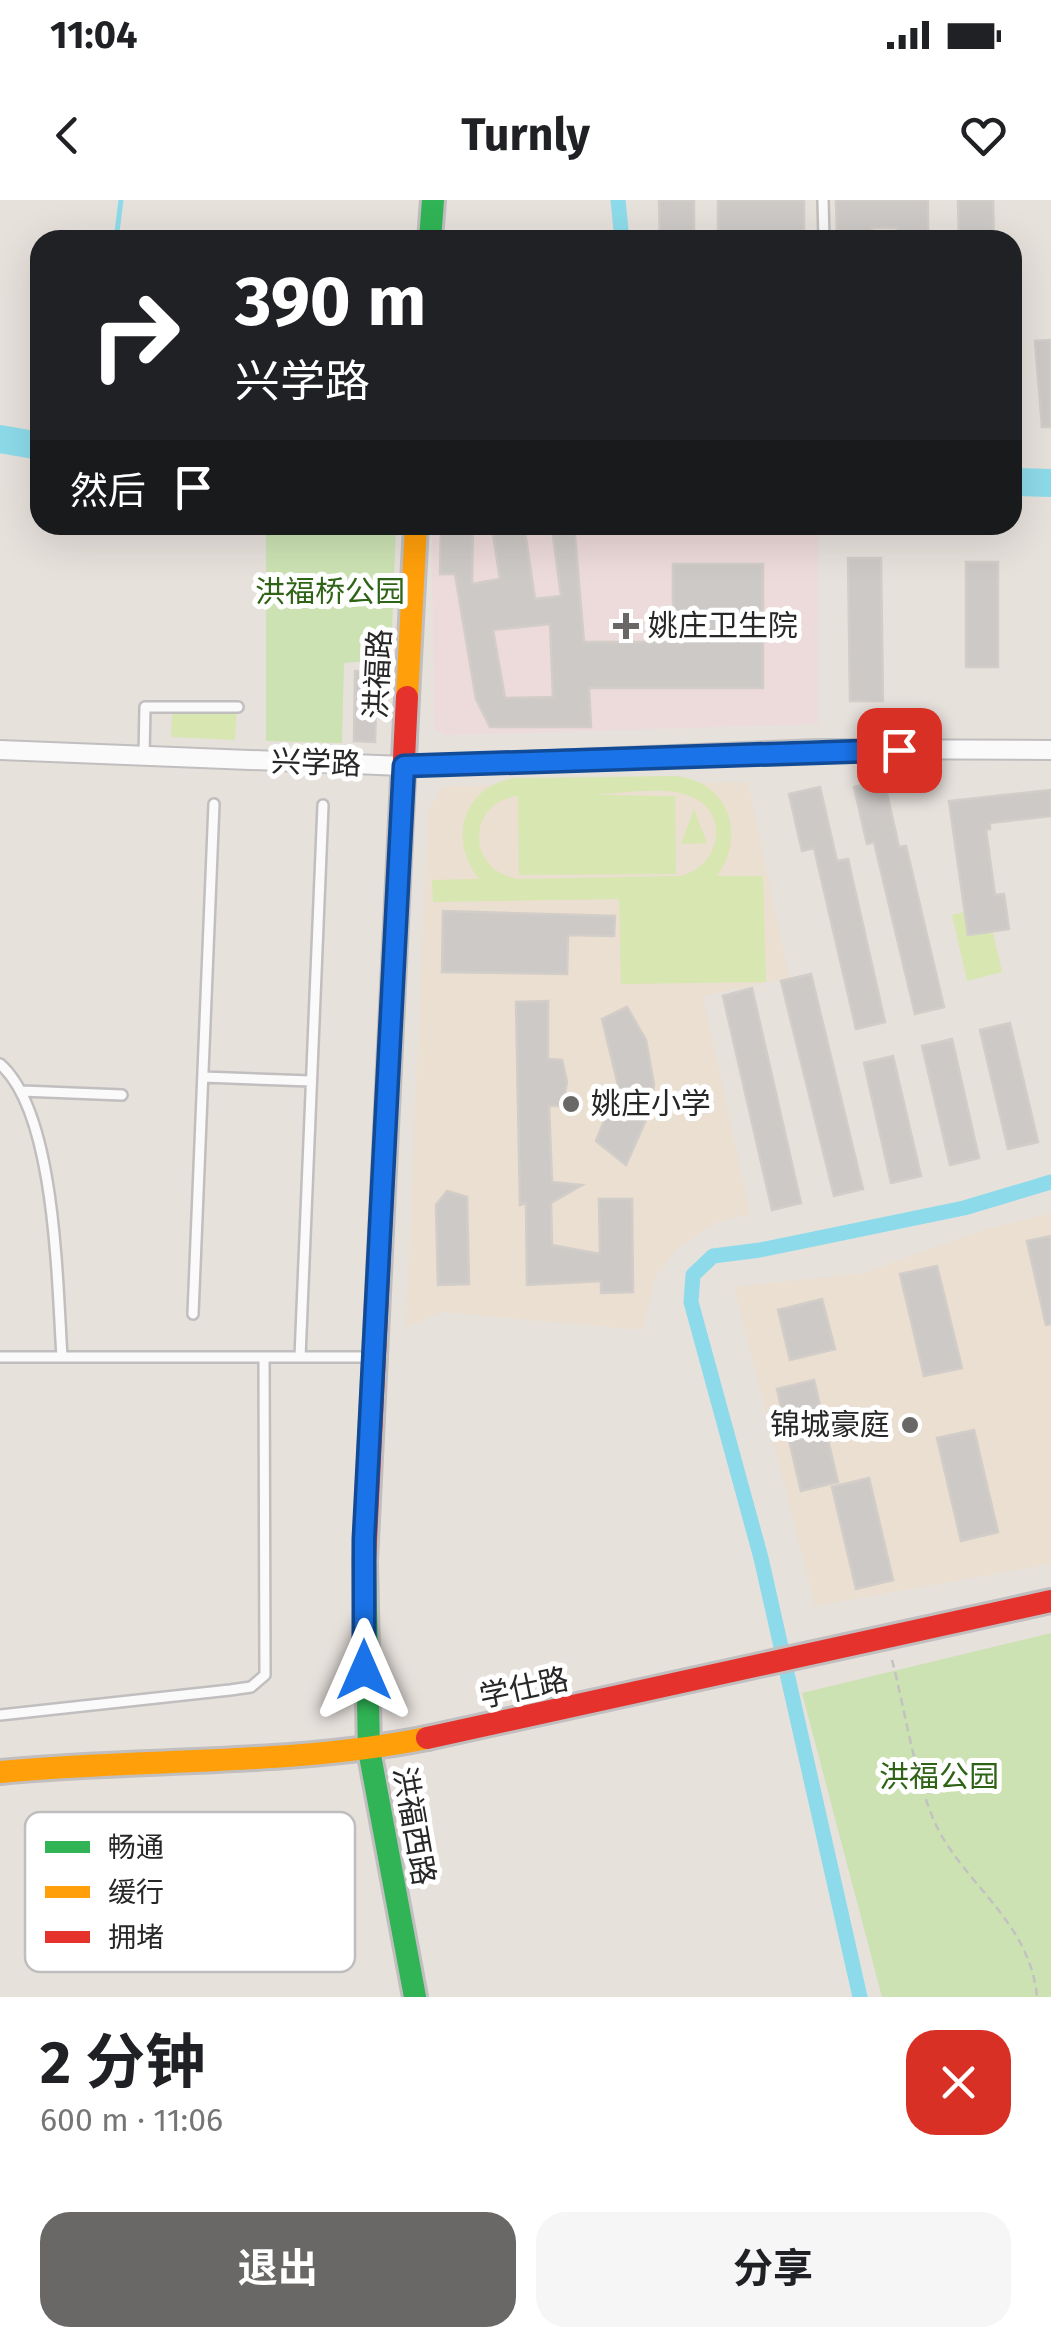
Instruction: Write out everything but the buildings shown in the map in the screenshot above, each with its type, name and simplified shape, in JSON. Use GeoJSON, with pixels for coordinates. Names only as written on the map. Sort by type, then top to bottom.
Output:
{"type":"FeatureCollection","features":[{"type":"Feature","properties":{"kind":"street"},"geometry":{"type":"LineString","coordinates":[[430,230],[432,200]]}},
{"type":"Feature","properties":{"kind":"street","name":"洪福路"},"geometry":{"type":"LineString","coordinates":[[404,766],[416,535]]}},
{"type":"Feature","properties":{"kind":"street","name":"兴学路"},"geometry":{"type":"LineString","coordinates":[[0,750],[404,766],[818,749],[1051,750]]}},
{"type":"Feature","properties":{"kind":"street","name":"洪福西路"},"geometry":{"type":"LineString","coordinates":[[404,766],[364,1539],[369,1750],[415,1997]]}},
{"type":"Feature","properties":{"kind":"street","name":"学仕路"},"geometry":{"type":"LineString","coordinates":[[0,1772],[100,1762],[369,1750],[755,1670],[1051,1601]]}},
{"type":"Feature","properties":{"kind":"lane"},"geometry":{"type":"LineString","coordinates":[[823,200],[824,230]]}},
{"type":"Feature","properties":{"kind":"lane"},"geometry":{"type":"LineString","coordinates":[[144,756],[145,707],[238,707]]}},
{"type":"Feature","properties":{"kind":"lane"},"geometry":{"type":"LineString","coordinates":[[193,1314],[214,804]]}},
{"type":"Feature","properties":{"kind":"lane"},"geometry":{"type":"LineString","coordinates":[[300,1357],[323,804]]}},
{"type":"Feature","properties":{"kind":"lane"},"geometry":{"type":"LineString","coordinates":[[0,1064],[22,1091],[40,1146],[62,1357]]}},
{"type":"Feature","properties":{"kind":"lane"},"geometry":{"type":"LineString","coordinates":[[202,1076],[311,1081]]}},
{"type":"Feature","properties":{"kind":"lane"},"geometry":{"type":"LineString","coordinates":[[22,1091],[122,1094]]}},
{"type":"Feature","properties":{"kind":"lane"},"geometry":{"type":"LineString","coordinates":[[0,1358],[373,1356]]}},
{"type":"Feature","properties":{"kind":"lane"},"geometry":{"type":"LineString","coordinates":[[0,1716],[241,1689],[251,1687],[265,1675],[264,1357]]}},
{"type":"Feature","properties":{"kind":"path"},"geometry":{"type":"LineString","coordinates":[[887,1640],[939,1830],[1003,1910],[1025,1948],[1037,1997]]}},
{"type":"Feature","properties":{"kind":"shaded area","name":"姚庄卫生院"},"geometry":{"type":"Polygon","coordinates":[[[432,535],[818,535],[818,724],[445,735],[434,728],[432,535]]]}},
{"type":"Feature","properties":{"kind":"shaded area","name":"姚庄小学"},"geometry":{"type":"Polygon","coordinates":[[[748,782],[789,978],[703,996],[750,1214],[717,1222],[677,1248],[655,1278],[643,1330],[441,1312],[406,1328],[428,811],[443,786],[748,782]]]}},
{"type":"Feature","properties":{"kind":"shaded area","name":"锦城豪庭"},"geometry":{"type":"Polygon","coordinates":[[[1051,1213],[1051,1564],[815,1606],[734,1287],[864,1273],[983,1230],[1051,1213]]]}},
{"type":"Feature","properties":{"kind":"green space","name":"洪福桥公园"},"geometry":{"type":"Polygon","coordinates":[[[266,535],[396,535],[391,659],[344,663],[342,743],[266,741],[266,535]]]}},
{"type":"Feature","properties":{"kind":"green space"},"geometry":{"type":"Polygon","coordinates":[[[173,700],[237,703],[235,740],[171,737],[173,700]]]}},
{"type":"Feature","properties":{"kind":"green space"},"geometry":{"type":"Polygon","coordinates":[[[676,776],[709,789],[728,813],[731,828],[726,860],[717,876],[763,876],[766,982],[621,984],[619,899],[433,902],[432,880],[479,879],[464,848],[466,817],[483,792],[515,778],[676,776]],[[656,791],[595,795],[675,796],[676,874],[519,875],[518,796],[489,810],[481,823],[481,851],[489,864],[518,879],[679,876],[704,863],[711,852],[716,840],[712,815],[704,804],[690,796],[656,791]]]}},
{"type":"Feature","properties":{"kind":"green space"},"geometry":{"type":"Polygon","coordinates":[[[694,809],[707,843],[681,844],[694,809]]]}},
{"type":"Feature","properties":{"kind":"green space"},"geometry":{"type":"Polygon","coordinates":[[[987,907],[1002,972],[967,981],[952,915],[987,907]]]}},
{"type":"Feature","properties":{"kind":"green space","name":"洪福公园"},"geometry":{"type":"Polygon","coordinates":[[[1051,1633],[1051,1997],[882,1997],[802,1693],[1051,1633]]]}},
{"type":"Feature","properties":{"kind":"waterway"},"geometry":{"type":"LineString","coordinates":[[117,230],[121,200]]}},
{"type":"Feature","properties":{"kind":"waterway"},"geometry":{"type":"LineString","coordinates":[[618,200],[621,230]]}},
{"type":"Feature","properties":{"kind":"waterway"},"geometry":{"type":"LineString","coordinates":[[0,439],[30,444]]}},
{"type":"Feature","properties":{"kind":"waterway"},"geometry":{"type":"LineString","coordinates":[[1022,482],[1051,483]]}},
{"type":"Feature","properties":{"kind":"waterway"},"geometry":{"type":"LineString","coordinates":[[860,1997],[761,1558],[691,1302],[693,1275],[713,1256],[964,1208],[1051,1182]]}},
{"type":"Feature","properties":{"kind":"traffic: fast"},"geometry":{"type":"LineString","coordinates":[[431,230],[433,200]]}},
{"type":"Feature","properties":{"kind":"traffic: fast"},"geometry":{"type":"LineString","coordinates":[[365,1561],[369,1750],[415,1997]]}},
{"type":"Feature","properties":{"kind":"traffic: slow"},"geometry":{"type":"LineString","coordinates":[[407,697],[415,535]]}},
{"type":"Feature","properties":{"kind":"traffic: slow"},"geometry":{"type":"LineString","coordinates":[[0,1772],[321,1753],[427,1738]]}},
{"type":"Feature","properties":{"kind":"traffic: jam"},"geometry":{"type":"LineString","coordinates":[[365,1561],[407,697]]}},
{"type":"Feature","properties":{"kind":"traffic: jam"},"geometry":{"type":"LineString","coordinates":[[427,1738],[1051,1601]]}},
{"type":"Feature","properties":{"kind":"place","name":"姚庄卫生院"},"geometry":{"type":"Point","coordinates":[626,626]}},
{"type":"Feature","properties":{"kind":"place","name":"姚庄小学"},"geometry":{"type":"Point","coordinates":[571,1104]}},
{"type":"Feature","properties":{"kind":"place","name":"锦城豪庭"},"geometry":{"type":"Point","coordinates":[910,1425]}},
{"type":"Feature","properties":{"kind":"route"},"geometry":{"type":"LineString","coordinates":[[364,1670],[364,1539],[404,766],[818,749],[899,750]]}}]}
